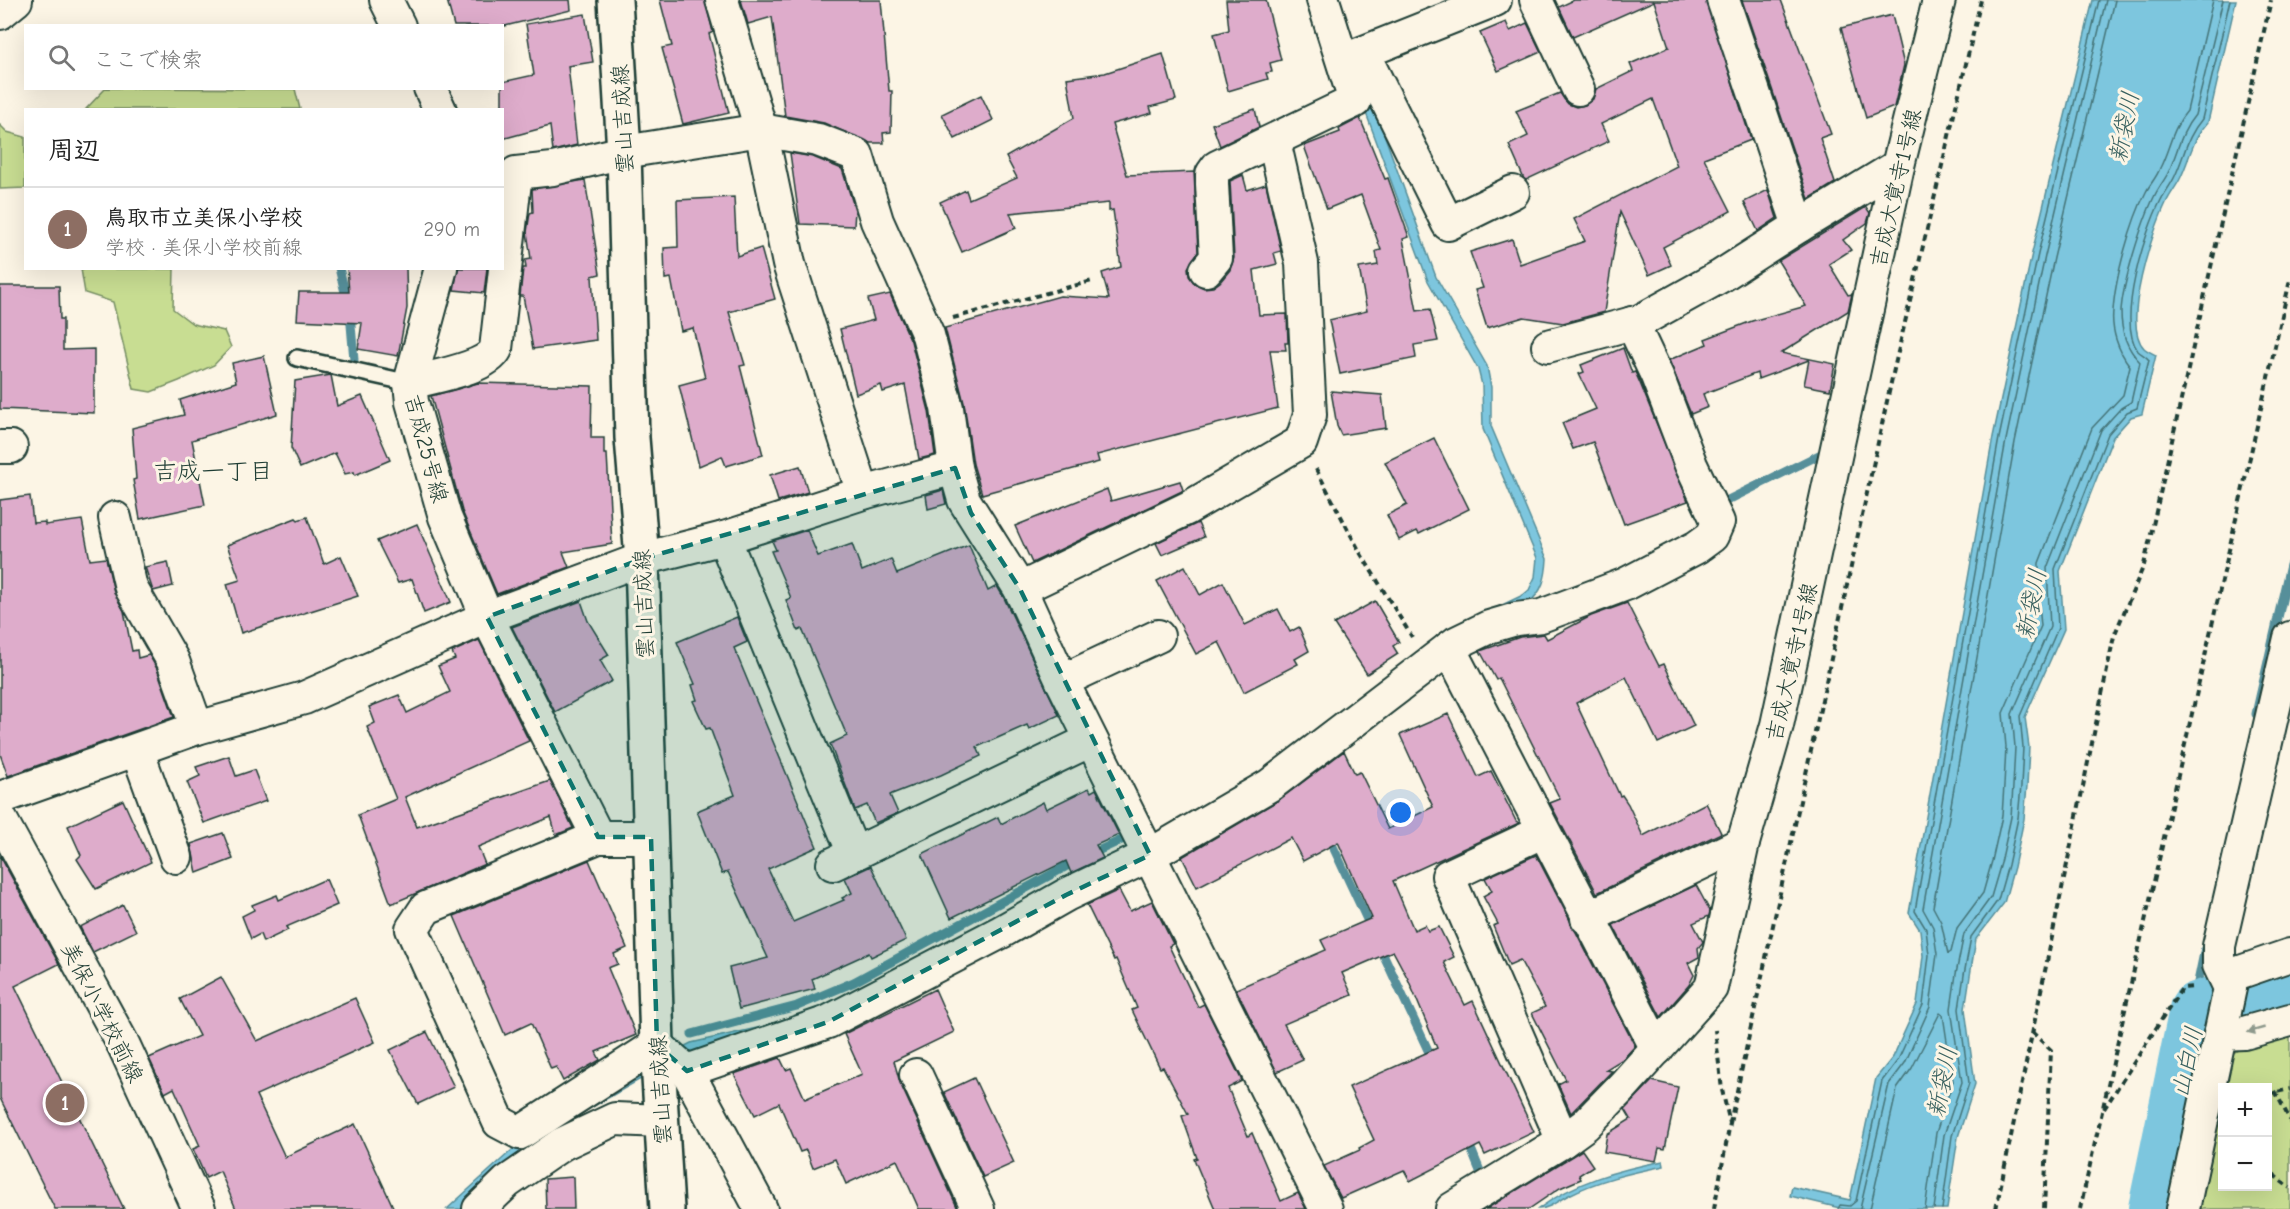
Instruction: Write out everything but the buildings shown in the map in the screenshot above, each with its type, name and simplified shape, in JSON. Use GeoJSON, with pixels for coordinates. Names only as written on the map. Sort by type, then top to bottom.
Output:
{"type":"FeatureCollection","features":[{"type":"Feature","properties":{"kind":"street"},"geometry":{"type":"LineString","coordinates":[[0,13],[16,0]]}},
{"type":"Feature","properties":{"kind":"street"},"geometry":{"type":"LineString","coordinates":[[386,0],[398,24]]}},
{"type":"Feature","properties":{"kind":"street","name":"雲山吉成線"},"geometry":{"type":"LineString","coordinates":[[615,0],[624,152],[632,438],[642,559],[657,1045],[667,1209]]}},
{"type":"Feature","properties":{"kind":"street"},"geometry":{"type":"LineString","coordinates":[[722,0],[760,130],[789,264],[863,493]]}},
{"type":"Feature","properties":{"kind":"street"},"geometry":{"type":"LineString","coordinates":[[1323,0],[1352,57],[1448,224],[1513,192]]}},
{"type":"Feature","properties":{"kind":"street"},"geometry":{"type":"LineString","coordinates":[[1352,57],[1495,0]]}},
{"type":"Feature","properties":{"kind":"street"},"geometry":{"type":"LineString","coordinates":[[1536,0],[1578,89]]}},
{"type":"Feature","properties":{"kind":"street"},"geometry":{"type":"LineString","coordinates":[[1723,0],[1799,226]]}},
{"type":"Feature","properties":{"kind":"street","name":"吉成大覚寺1号線"},"geometry":{"type":"LineString","coordinates":[[1452,1209],[1563,1142],[1585,1125],[1711,988],[1743,843],[1778,725],[1898,166],[1939,0]]}},
{"type":"Feature","properties":{"kind":"street"},"geometry":{"type":"LineString","coordinates":[[1206,270],[1216,258],[1212,174],[1225,163],[1355,101],[1352,57]]}},
{"type":"Feature","properties":{"kind":"street"},"geometry":{"type":"LineString","coordinates":[[431,90],[439,108]]}},
{"type":"Feature","properties":{"kind":"street","name":"吉成25号線"},"geometry":{"type":"LineString","coordinates":[[504,241],[509,174],[553,169],[624,152],[760,130],[818,140],[857,155],[878,221],[923,326],[947,408],[955,468],[971,513],[1020,589],[1091,741],[1326,1209]]}},
{"type":"Feature","properties":{"kind":"street"},"geometry":{"type":"LineString","coordinates":[[1020,589],[1188,508],[1301,442],[1310,415],[1302,262],[1274,141]]}},
{"type":"Feature","properties":{"kind":"street"},"geometry":{"type":"LineString","coordinates":[[1548,346],[1632,324],[1721,276],[1898,166]]}},
{"type":"Feature","properties":{"kind":"street"},"geometry":{"type":"LineString","coordinates":[[410,383],[440,270]]}},
{"type":"Feature","properties":{"kind":"street","name":"吉成25号線"},"geometry":{"type":"LineString","coordinates":[[502,270],[496,349],[492,356],[480,363],[410,383],[411,402],[445,517],[487,617],[598,837]]}},
{"type":"Feature","properties":{"kind":"street"},"geometry":{"type":"LineString","coordinates":[[687,1071],[828,1022],[1001,932],[1066,894],[1150,855],[1270,785],[1449,648],[1489,627],[1516,619],[1541,616],[1626,585],[1680,558],[1712,536],[1718,522],[1714,507],[1691,465],[1657,376],[1632,324]]}},
{"type":"Feature","properties":{"kind":"street"},"geometry":{"type":"LineString","coordinates":[[0,798],[197,729],[304,698],[487,617],[642,559],[724,538],[863,493],[955,468]]}},
{"type":"Feature","properties":{"kind":"street"},"geometry":{"type":"LineString","coordinates":[[115,518],[131,588],[172,661],[197,729]]}},
{"type":"Feature","properties":{"kind":"street"},"geometry":{"type":"LineString","coordinates":[[724,538],[843,859],[1091,741]]}},
{"type":"Feature","properties":{"kind":"street"},"geometry":{"type":"LineString","coordinates":[[1062,681],[1158,636]]}},
{"type":"Feature","properties":{"kind":"street"},"geometry":{"type":"LineString","coordinates":[[2184,1209],[2225,1004],[2219,965],[2219,946],[2290,638]]}},
{"type":"Feature","properties":{"kind":"street"},"geometry":{"type":"LineString","coordinates":[[1449,648],[1542,832],[1657,1049]]}},
{"type":"Feature","properties":{"kind":"street"},"geometry":{"type":"LineString","coordinates":[[137,750],[176,856]]}},
{"type":"Feature","properties":{"kind":"street","name":"美保小学校前線"},"geometry":{"type":"LineString","coordinates":[[0,819],[124,1046],[199,1209]]}},
{"type":"Feature","properties":{"kind":"street"},"geometry":{"type":"LineString","coordinates":[[1542,832],[1448,876],[1563,1142]]}},
{"type":"Feature","properties":{"kind":"street"},"geometry":{"type":"LineString","coordinates":[[651,837],[598,837],[426,908],[412,929],[499,1122],[520,1133],[657,1045],[687,1071],[761,1209]]}},
{"type":"Feature","properties":{"kind":"street"},"geometry":{"type":"LineString","coordinates":[[1587,918],[1743,843]]}},
{"type":"Feature","properties":{"kind":"street"},"geometry":{"type":"LineString","coordinates":[[2225,1004],[2290,955]]}},
{"type":"Feature","properties":{"kind":"street"},"geometry":{"type":"LineString","coordinates":[[2225,1004],[2244,1033],[2290,1020]]}},
{"type":"Feature","properties":{"kind":"street"},"geometry":{"type":"LineString","coordinates":[[916,1075],[978,1209]]}},
{"type":"Feature","properties":{"kind":"street"},"geometry":{"type":"LineString","coordinates":[[479,1209],[507,1182],[562,1144],[615,1119],[662,1121]]}},
{"type":"Feature","properties":{"kind":"lane"},"geometry":{"type":"LineString","coordinates":[[297,358],[410,383]]}},
{"type":"Feature","properties":{"kind":"path"},"geometry":{"type":"LineString","coordinates":[[1714,1209],[1730,1123],[1894,369],[1981,0]]}},
{"type":"Feature","properties":{"kind":"path"},"geometry":{"type":"LineString","coordinates":[[1996,1209],[2114,636],[2144,565],[2271,0]]}},
{"type":"Feature","properties":{"kind":"path"},"geometry":{"type":"LineString","coordinates":[[2080,1209],[2290,280]]}},
{"type":"Feature","properties":{"kind":"path"},"geometry":{"type":"LineString","coordinates":[[923,326],[1092,282]]}},
{"type":"Feature","properties":{"kind":"path"},"geometry":{"type":"LineString","coordinates":[[1301,442],[1361,554],[1413,638]]}},
{"type":"Feature","properties":{"kind":"path"},"geometry":{"type":"LineString","coordinates":[[1711,988],[1722,1090],[1730,1123]]}},
{"type":"Feature","properties":{"kind":"path"},"geometry":{"type":"LineString","coordinates":[[2102,1113],[2182,988]]}},
{"type":"Feature","properties":{"kind":"path"},"geometry":{"type":"LineString","coordinates":[[2032,1032],[2051,1050],[2044,1209]]}},
{"type":"Feature","properties":{"kind":"path"},"geometry":{"type":"LineString","coordinates":[[2272,1092],[2290,1089]]}},
{"type":"Feature","properties":{"kind":"path"},"geometry":{"type":"LineString","coordinates":[[2275,1091],[2290,1120]]}},
{"type":"Feature","properties":{"kind":"path"},"geometry":{"type":"LineString","coordinates":[[2272,1171],[2290,1188]]}},
{"type":"Feature","properties":{"kind":"highlighted area"},"geometry":{"type":"Polygon","coordinates":[[[955,468],[971,513],[1020,589],[1150,855],[1066,895],[828,1022],[687,1071],[657,1045],[651,837],[598,837],[487,617],[642,559],[955,468]]]}},
{"type":"Feature","properties":{"kind":"green space"},"geometry":{"type":"Polygon","coordinates":[[[104,90],[295,90],[300,108],[87,108],[104,90]]]}},
{"type":"Feature","properties":{"kind":"green space"},"geometry":{"type":"Polygon","coordinates":[[[0,125],[7,132],[24,137],[24,188],[0,189],[0,125]]]}},
{"type":"Feature","properties":{"kind":"green space"},"geometry":{"type":"Polygon","coordinates":[[[81,270],[174,270],[173,309],[193,324],[224,331],[231,347],[214,365],[179,381],[151,392],[134,389],[113,302],[85,293],[81,270]]]}},
{"type":"Feature","properties":{"kind":"green space"},"geometry":{"type":"Polygon","coordinates":[[[2290,1032],[2290,1209],[2196,1209],[2218,1107],[2218,1191],[2272,1191],[2272,1083],[2224,1083],[2230,1056],[2244,1045],[2290,1032]]]}},
{"type":"Feature","properties":{"kind":"water","name":"新袋川"},"geometry":{"type":"Polygon","coordinates":[[[2093,0],[2236,0],[2208,122],[2195,142],[2180,179],[2160,216],[2147,254],[2137,299],[2136,319],[2138,336],[2144,348],[2156,355],[2142,414],[2131,417],[2113,437],[2060,571],[2064,629],[2025,717],[2029,747],[2024,819],[2004,903],[1976,939],[1965,1009],[1975,1084],[1958,1137],[1947,1209],[1844,1209],[1790,1196],[1792,1187],[1850,1200],[1876,1078],[1893,1057],[1917,1004],[1923,956],[1920,930],[1909,913],[1993,437],[2032,253],[2093,0]]]}},
{"type":"Feature","properties":{"kind":"water"},"geometry":{"type":"Polygon","coordinates":[[[1372,101],[1436,277],[1487,366],[1491,387],[1491,426],[1547,559],[1545,578],[1533,599],[1461,636],[1433,654],[1391,689],[1241,799],[1154,847],[1056,894],[997,930],[852,1005],[802,1026],[696,1052],[649,1074],[582,1113],[521,1156],[461,1209],[447,1209],[512,1150],[598,1092],[638,1070],[691,1043],[800,1018],[815,1011],[1004,915],[1079,871],[1138,845],[1239,789],[1454,628],[1529,590],[1535,577],[1537,558],[1483,429],[1482,385],[1478,369],[1428,281],[1363,105],[1372,101]]]}},
{"type":"Feature","properties":{"kind":"water"},"geometry":{"type":"Polygon","coordinates":[[[1663,1161],[1664,1166],[1602,1181],[1538,1209],[1582,1184],[1630,1168],[1663,1161]]]}},
{"type":"Feature","properties":{"kind":"waterway"},"geometry":{"type":"LineString","coordinates":[[339,270],[350,313],[354,360]]}},
{"type":"Feature","properties":{"kind":"waterway"},"geometry":{"type":"LineString","coordinates":[[1720,504],[1823,453]]}},
{"type":"Feature","properties":{"kind":"waterway"},"geometry":{"type":"LineString","coordinates":[[2256,714],[2290,565]]}},
{"type":"Feature","properties":{"kind":"waterway"},"geometry":{"type":"LineString","coordinates":[[1328,836],[1372,930]]}},
{"type":"Feature","properties":{"kind":"waterway"},"geometry":{"type":"LineString","coordinates":[[692,1034],[797,1006],[854,982],[1076,861],[1128,837]]}},
{"type":"Feature","properties":{"kind":"waterway"},"geometry":{"type":"LineString","coordinates":[[1379,945],[1434,1063]]}},
{"type":"Feature","properties":{"kind":"waterway"},"geometry":{"type":"LineString","coordinates":[[2197,1010],[2197,987],[2205,948]]}},
{"type":"Feature","properties":{"kind":"waterway","name":"山白川"},"geometry":{"type":"LineString","coordinates":[[2156,1209],[2197,1010],[2290,978]]}},
{"type":"Feature","properties":{"kind":"waterway"},"geometry":{"type":"LineString","coordinates":[[1467,1139],[1482,1176]]}},
{"type":"Feature","properties":{"kind":"place","name":"鳥取市立美保小学校"},"geometry":{"type":"Point","coordinates":[65,1103]}},
{"type":"Feature","properties":{"kind":"district","name":"吉成一丁目"},"geometry":{"type":"Point","coordinates":[213,471]}}]}
